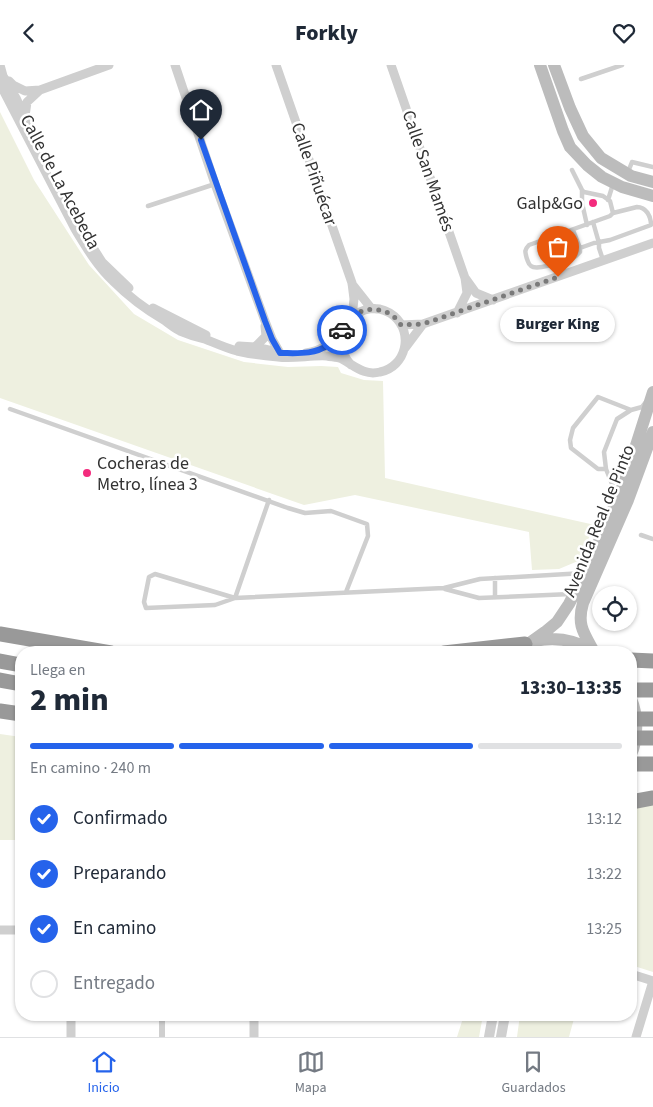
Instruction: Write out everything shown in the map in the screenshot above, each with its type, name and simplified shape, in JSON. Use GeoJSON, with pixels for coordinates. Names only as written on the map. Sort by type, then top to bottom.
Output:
{"type":"FeatureCollection","features":[{"type":"Feature","properties":{"kind":"highway"},"geometry":{"type":"LineString","coordinates":[[0,634],[70,646]]}},
{"type":"Feature","properties":{"kind":"highway"},"geometry":{"type":"LineString","coordinates":[[0,642],[20,646]]}},
{"type":"Feature","properties":{"kind":"highway"},"geometry":{"type":"LineString","coordinates":[[503,646],[528,643]]}},
{"type":"Feature","properties":{"kind":"highway"},"geometry":{"type":"LineString","coordinates":[[637,660],[653,661]]}},
{"type":"Feature","properties":{"kind":"highway"},"geometry":{"type":"LineString","coordinates":[[0,661],[15,664]]}},
{"type":"Feature","properties":{"kind":"highway"},"geometry":{"type":"LineString","coordinates":[[0,681],[15,683]]}},
{"type":"Feature","properties":{"kind":"highway"},"geometry":{"type":"LineString","coordinates":[[637,690],[653,690]]}},
{"type":"Feature","properties":{"kind":"highway"},"geometry":{"type":"LineString","coordinates":[[0,711],[15,713]]}},
{"type":"Feature","properties":{"kind":"highway"},"geometry":{"type":"LineString","coordinates":[[637,719],[653,719]]}},
{"type":"Feature","properties":{"kind":"highway"},"geometry":{"type":"LineString","coordinates":[[637,738],[653,738]]}},
{"type":"Feature","properties":{"kind":"highway"},"geometry":{"type":"LineString","coordinates":[[637,764],[653,765]]}},
{"type":"Feature","properties":{"kind":"highway"},"geometry":{"type":"LineString","coordinates":[[637,801],[653,798]]}},
{"type":"Feature","properties":{"kind":"main road"},"geometry":{"type":"LineString","coordinates":[[540,65],[570,147],[587,165],[602,177],[622,187],[653,195]]}},
{"type":"Feature","properties":{"kind":"main road"},"geometry":{"type":"LineString","coordinates":[[554,65],[583,136],[601,158],[631,176],[652,179]]}},
{"type":"Feature","properties":{"kind":"main road","name":"Avenida Real de Pinto"},"geometry":{"type":"LineString","coordinates":[[528,643],[557,622],[585,573],[624,483],[652,394]]}},
{"type":"Feature","properties":{"kind":"main road","name":"Avenida Real de Pinto"},"geometry":{"type":"LineString","coordinates":[[592,646],[580,622],[583,603],[628,500],[653,432]]}},
{"type":"Feature","properties":{"kind":"main road"},"geometry":{"type":"LineString","coordinates":[[522,646],[550,638],[564,639],[584,646]]}},
{"type":"Feature","properties":{"kind":"street","name":"Calle de La Acebeda"},"geometry":{"type":"LineString","coordinates":[[0,65],[2,80],[75,229],[89,252],[112,281],[142,307],[179,330],[237,351],[279,358],[326,356],[340,358],[352,365]]}},
{"type":"Feature","properties":{"kind":"street"},"geometry":{"type":"LineString","coordinates":[[2,80],[25,91],[40,90],[109,65]]}},
{"type":"Feature","properties":{"kind":"street"},"geometry":{"type":"LineString","coordinates":[[175,65],[265,321],[280,353]]}},
{"type":"Feature","properties":{"kind":"street","name":"Calle Piñuécar"},"geometry":{"type":"LineString","coordinates":[[276,65],[352,283],[354,299],[352,317]]}},
{"type":"Feature","properties":{"kind":"street","name":"Calle San Mamés"},"geometry":{"type":"LineString","coordinates":[[391,65],[465,278],[467,293],[457,313]]}},
{"type":"Feature","properties":{"kind":"street","name":"Calle de La Acebeda"},"geometry":{"type":"LineString","coordinates":[[2,80],[25,117],[80,227],[102,262],[145,303],[214,339],[280,353],[314,352],[329,345],[345,325]]}},
{"type":"Feature","properties":{"kind":"street"},"geometry":{"type":"LineString","coordinates":[[25,117],[27,102],[40,90]]}},
{"type":"Feature","properties":{"kind":"street"},"geometry":{"type":"LineString","coordinates":[[401,325],[423,324],[650,245]]}},
{"type":"Feature","properties":{"kind":"street","name":"Calle San Mamés"},"geometry":{"type":"LineString","coordinates":[[465,278],[476,293],[492,300]]}},
{"type":"Feature","properties":{"kind":"street","name":"Calle Piñuécar"},"geometry":{"type":"LineString","coordinates":[[352,283],[371,308],[378,309]]}},
{"type":"Feature","properties":{"kind":"street"},"geometry":{"type":"LineString","coordinates":[[369,309],[386,311],[394,316],[405,333],[406,341],[402,356],[391,368],[382,372],[366,372],[358,369],[352,365],[343,352],[341,342],[345,325],[360,312],[369,309]]}},
{"type":"Feature","properties":{"kind":"street"},"geometry":{"type":"LineString","coordinates":[[255,347],[266,336],[265,321]]}},
{"type":"Feature","properties":{"kind":"street"},"geometry":{"type":"LineString","coordinates":[[405,348],[423,324]]}},
{"type":"Feature","properties":{"kind":"street"},"geometry":{"type":"LineString","coordinates":[[0,930],[15,930]]}},
{"type":"Feature","properties":{"kind":"street"},"geometry":{"type":"LineString","coordinates":[[636,1037],[653,981],[637,976]]}},
{"type":"Feature","properties":{"kind":"street"},"geometry":{"type":"LineString","coordinates":[[71,1021],[71,1037]]}},
{"type":"Feature","properties":{"kind":"street"},"geometry":{"type":"LineString","coordinates":[[162,1021],[162,1037]]}},
{"type":"Feature","properties":{"kind":"street"},"geometry":{"type":"LineString","coordinates":[[254,1021],[254,1037]]}},
{"type":"Feature","properties":{"kind":"street"},"geometry":{"type":"LineString","coordinates":[[489,1037],[492,1021]]}},
{"type":"Feature","properties":{"kind":"street"},"geometry":{"type":"LineString","coordinates":[[501,1037],[504,1021]]}},
{"type":"Feature","properties":{"kind":"lane"},"geometry":{"type":"LineString","coordinates":[[581,79],[622,65]]}},
{"type":"Feature","properties":{"kind":"lane"},"geometry":{"type":"LineString","coordinates":[[628,174],[632,162],[653,167]]}},
{"type":"Feature","properties":{"kind":"lane"},"geometry":{"type":"LineString","coordinates":[[572,169],[582,190],[582,203],[587,225]]}},
{"type":"Feature","properties":{"kind":"lane"},"geometry":{"type":"LineString","coordinates":[[608,199],[613,183]]}},
{"type":"Feature","properties":{"kind":"lane"},"geometry":{"type":"LineString","coordinates":[[148,206],[216,184]]}},
{"type":"Feature","properties":{"kind":"lane"},"geometry":{"type":"LineString","coordinates":[[582,190],[608,199],[612,213]]}},
{"type":"Feature","properties":{"kind":"lane"},"geometry":{"type":"LineString","coordinates":[[573,229],[580,248],[580,252],[576,256],[539,268],[532,267],[529,264],[524,252],[529,245],[573,229],[587,225],[610,216],[612,213],[642,207],[646,209],[651,222],[651,225],[610,241],[580,248]]}},
{"type":"Feature","properties":{"kind":"lane"},"geometry":{"type":"LineString","coordinates":[[593,222],[603,261]]}},
{"type":"Feature","properties":{"kind":"lane"},"geometry":{"type":"LineString","coordinates":[[615,505],[614,489],[606,469],[604,452],[617,419],[631,410],[642,407],[652,394]]}},
{"type":"Feature","properties":{"kind":"lane"},"geometry":{"type":"LineString","coordinates":[[606,469],[598,469],[571,448],[570,440],[573,428],[598,397],[631,410]]}},
{"type":"Feature","properties":{"kind":"lane"},"geometry":{"type":"LineString","coordinates":[[10,409],[306,513],[331,511],[367,524],[368,536],[346,592]]}},
{"type":"Feature","properties":{"kind":"lane"},"geometry":{"type":"LineString","coordinates":[[235,598],[269,501]]}},
{"type":"Feature","properties":{"kind":"lane"},"geometry":{"type":"LineString","coordinates":[[641,535],[653,539]]}},
{"type":"Feature","properties":{"kind":"lane"},"geometry":{"type":"LineString","coordinates":[[235,598],[155,574],[149,577],[144,602],[146,608],[214,605],[235,598],[444,589],[480,579],[585,573]]}},
{"type":"Feature","properties":{"kind":"lane"},"geometry":{"type":"LineString","coordinates":[[495,578],[495,597]]}},
{"type":"Feature","properties":{"kind":"lane"},"geometry":{"type":"LineString","coordinates":[[444,589],[479,598],[574,594]]}},
{"type":"Feature","properties":{"kind":"green space"},"geometry":{"type":"Polygon","coordinates":[[[0,112],[34,180],[89,265],[134,314],[178,340],[244,362],[288,367],[338,367],[341,373],[364,380],[383,381],[385,478],[595,525],[578,561],[559,569],[532,570],[529,532],[355,495],[304,505],[0,398],[0,112]]]}},
{"type":"Feature","properties":{"kind":"green space"},"geometry":{"type":"Polygon","coordinates":[[[0,734],[15,736],[15,840],[0,840],[0,734]]]}},
{"type":"Feature","properties":{"kind":"green space"},"geometry":{"type":"Polygon","coordinates":[[[653,804],[653,972],[637,967],[637,807],[653,804]]]}},
{"type":"Feature","properties":{"kind":"green space"},"geometry":{"type":"Polygon","coordinates":[[[462,1021],[482,1021],[479,1037],[457,1037],[462,1021]]]}},
{"type":"Feature","properties":{"kind":"green space"},"geometry":{"type":"Polygon","coordinates":[[[519,1021],[573,1021],[569,1037],[517,1037],[519,1021]]]}},
{"type":"Feature","properties":{"kind":"way so far"},"geometry":{"type":"LineString","coordinates":[[342,330],[354,316],[369,309],[386,311],[394,316],[401,325],[423,324],[558,277]]}},
{"type":"Feature","properties":{"kind":"place","name":"Galp&Go"},"geometry":{"type":"Point","coordinates":[593,203]}},
{"type":"Feature","properties":{"kind":"place","name":"Burger King"},"geometry":{"type":"Point","coordinates":[558,277]}},
{"type":"Feature","properties":{"kind":"place","name":"Cocheras de Metro, línea 3"},"geometry":{"type":"Point","coordinates":[87,473]}},
{"type":"Feature","properties":{"kind":"route"},"geometry":{"type":"LineString","coordinates":[[201,140],[228,221],[265,321],[280,353],[314,352],[329,345],[342,330]]}}]}
